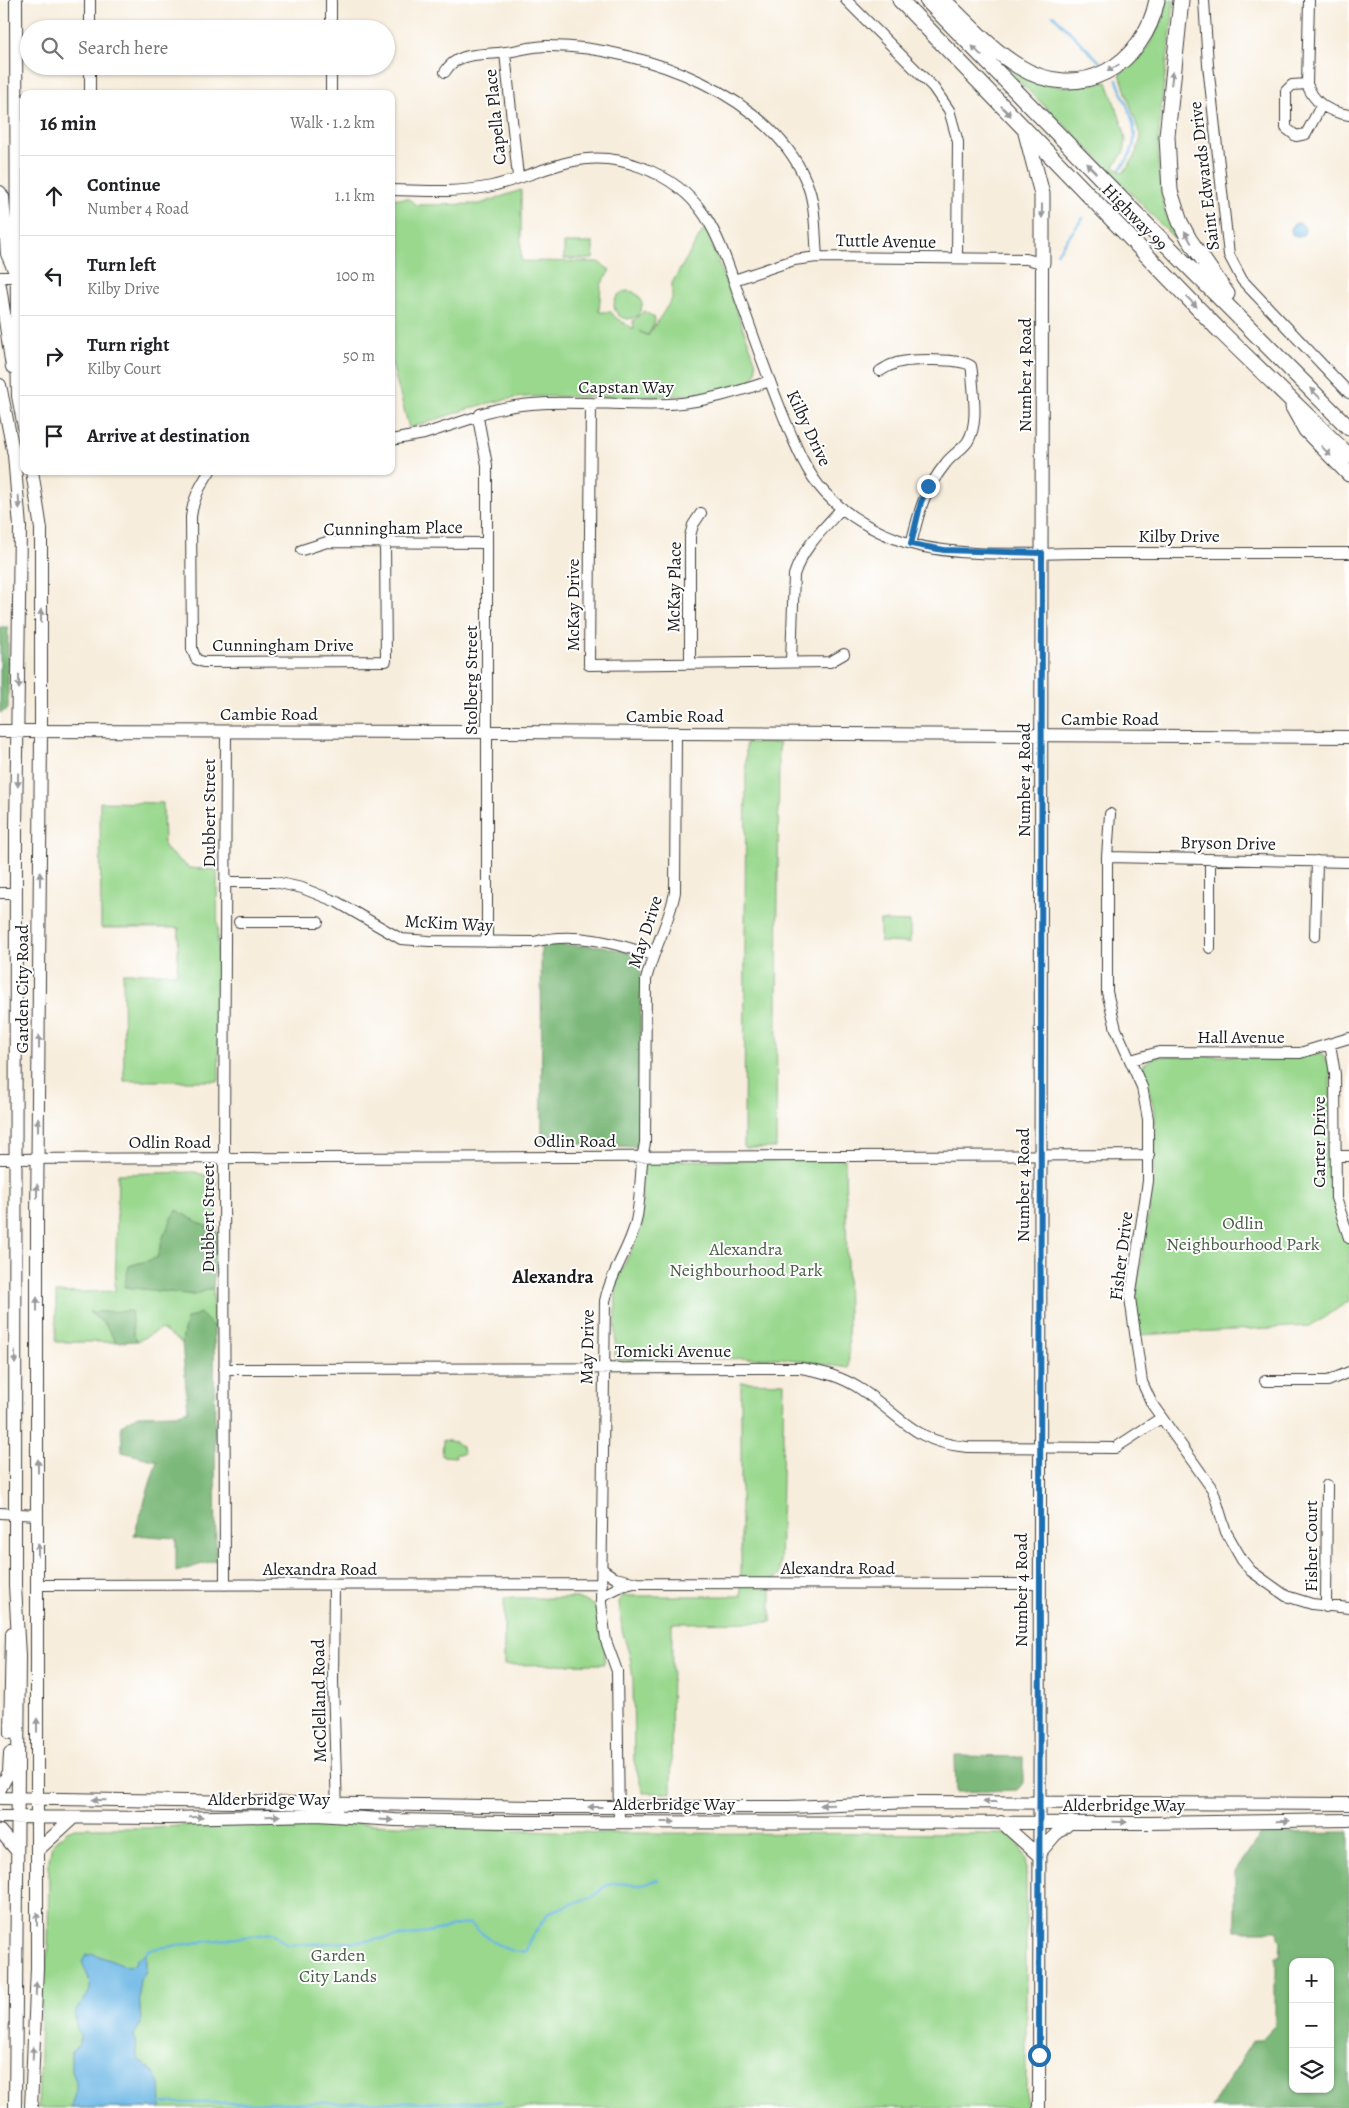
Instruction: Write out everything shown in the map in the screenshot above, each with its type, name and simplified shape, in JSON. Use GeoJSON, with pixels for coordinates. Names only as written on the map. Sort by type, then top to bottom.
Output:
{"type":"FeatureCollection","features":[{"type":"Feature","properties":{"kind":"highway","name":"Highway 99"},"geometry":{"type":"LineString","coordinates":[[900,0],[1024,130],[1288,397],[1349,456]]}},
{"type":"Feature","properties":{"kind":"highway","name":"Highway 99"},"geometry":{"type":"LineString","coordinates":[[927,0],[1349,428]]}},
{"type":"Feature","properties":{"kind":"highway"},"geometry":{"type":"LineString","coordinates":[[943,0],[1006,58],[1019,67],[1050,79],[1066,81],[1084,80],[1099,75],[1116,68],[1129,57],[1148,30],[1157,0]]}},
{"type":"Feature","properties":{"kind":"highway"},"geometry":{"type":"LineString","coordinates":[[1181,0],[1167,136],[1170,191],[1188,239],[1256,334]]}},
{"type":"Feature","properties":{"kind":"highway"},"geometry":{"type":"LineString","coordinates":[[1024,130],[1042,194],[1042,263]]}},
{"type":"Feature","properties":{"kind":"highway"},"geometry":{"type":"LineString","coordinates":[[1288,397],[1306,430],[1349,474]]}},
{"type":"Feature","properties":{"kind":"main road"},"geometry":{"type":"LineString","coordinates":[[16,0],[20,277],[18,396]]}},
{"type":"Feature","properties":{"kind":"main road"},"geometry":{"type":"LineString","coordinates":[[0,192],[3,198],[7,254],[20,277]]}},
{"type":"Feature","properties":{"kind":"main road","name":"Number 4 Road"},"geometry":{"type":"LineString","coordinates":[[1039,2108],[1042,263]]}},
{"type":"Feature","properties":{"kind":"main road"},"geometry":{"type":"LineString","coordinates":[[0,286],[9,354],[20,406]]}},
{"type":"Feature","properties":{"kind":"main road","name":"Garden City Road"},"geometry":{"type":"LineString","coordinates":[[0,385],[14,455],[20,527],[15,1159],[15,1514],[16,1606],[19,1656],[15,2108]]}},
{"type":"Feature","properties":{"kind":"main road","name":"Garden City Road"},"geometry":{"type":"LineString","coordinates":[[32,2108],[37,1968],[38,1159],[41,732],[41,529],[33,475]]}},
{"type":"Feature","properties":{"kind":"main road","name":"Cambie Road"},"geometry":{"type":"LineString","coordinates":[[0,731],[1349,737]]}},
{"type":"Feature","properties":{"kind":"main road"},"geometry":{"type":"LineString","coordinates":[[0,1789],[9,1772],[10,1763],[10,1652],[16,1606]]}},
{"type":"Feature","properties":{"kind":"main road","name":"Alderbridge Way"},"geometry":{"type":"LineString","coordinates":[[0,1798],[337,1810],[448,1822],[1349,1820]]}},
{"type":"Feature","properties":{"kind":"main road","name":"Alderbridge Way"},"geometry":{"type":"LineString","coordinates":[[0,1816],[73,1818],[337,1810],[1038,1802],[1349,1804]]}},
{"type":"Feature","properties":{"kind":"main road"},"geometry":{"type":"LineString","coordinates":[[37,1851],[73,1818]]}},
{"type":"Feature","properties":{"kind":"main road"},"geometry":{"type":"LineString","coordinates":[[1001,1822],[1038,1855],[1055,1835],[1072,1822]]}},
{"type":"Feature","properties":{"kind":"main road"},"geometry":{"type":"LineString","coordinates":[[0,1831],[16,1850]]}},
{"type":"Feature","properties":{"kind":"street"},"geometry":{"type":"LineString","coordinates":[[90,0],[90,20]]}},
{"type":"Feature","properties":{"kind":"street"},"geometry":{"type":"LineString","coordinates":[[331,0],[331,20]]}},
{"type":"Feature","properties":{"kind":"street"},"geometry":{"type":"LineString","coordinates":[[846,0],[933,87],[949,110],[958,142],[957,258]]}},
{"type":"Feature","properties":{"kind":"street","name":"Saint Edwards Drive"},"geometry":{"type":"LineString","coordinates":[[1204,0],[1208,65],[1229,255],[1242,280],[1349,393]]}},
{"type":"Feature","properties":{"kind":"street"},"geometry":{"type":"LineString","coordinates":[[1308,0],[1307,84],[1315,100],[1321,106],[1349,115]]}},
{"type":"Feature","properties":{"kind":"street"},"geometry":{"type":"LineString","coordinates":[[445,72],[450,64],[471,55],[505,53],[550,46],[608,52],[674,69],[701,81],[752,114],[779,140],[799,168],[809,189],[813,204],[817,257]]}},
{"type":"Feature","properties":{"kind":"street","name":"Capella Place"},"geometry":{"type":"LineString","coordinates":[[505,53],[518,177]]}},
{"type":"Feature","properties":{"kind":"street"},"geometry":{"type":"LineString","coordinates":[[90,75],[90,90]]}},
{"type":"Feature","properties":{"kind":"street"},"geometry":{"type":"LineString","coordinates":[[331,75],[331,90]]}},
{"type":"Feature","properties":{"kind":"street"},"geometry":{"type":"LineString","coordinates":[[1307,84],[1292,85],[1286,91],[1286,128],[1296,136],[1306,134],[1321,106]]}},
{"type":"Feature","properties":{"kind":"street","name":"Kilby Drive"},"geometry":{"type":"LineString","coordinates":[[395,190],[478,188],[562,162],[605,158],[629,163],[661,176],[691,198],[710,221],[734,280],[770,381],[809,472],[824,492],[842,508],[876,530],[911,544],[944,550],[1042,553],[1349,553]]}},
{"type":"Feature","properties":{"kind":"street","name":"Tuttle Avenue"},"geometry":{"type":"LineString","coordinates":[[734,280],[794,260],[817,257],[1032,259],[1042,263]]}},
{"type":"Feature","properties":{"kind":"street"},"geometry":{"type":"LineString","coordinates":[[0,277],[20,277]]}},
{"type":"Feature","properties":{"kind":"street"},"geometry":{"type":"LineString","coordinates":[[880,372],[894,363],[909,361],[962,361],[971,366],[974,409],[972,432],[967,443],[953,454],[928,486],[921,502],[911,544]]}},
{"type":"Feature","properties":{"kind":"street","name":"Capstan Way"},"geometry":{"type":"LineString","coordinates":[[395,439],[424,434],[524,404],[692,402],[739,392],[770,381]]}},
{"type":"Feature","properties":{"kind":"street","name":"McKay Drive"},"geometry":{"type":"LineString","coordinates":[[591,404],[589,665],[830,662],[844,654]]}},
{"type":"Feature","properties":{"kind":"street","name":"Stolberg Street"},"geometry":{"type":"LineString","coordinates":[[477,417],[487,465],[487,942]]}},
{"type":"Feature","properties":{"kind":"street","name":"Cunningham Drive"},"geometry":{"type":"LineString","coordinates":[[207,475],[200,486],[191,517],[192,649],[196,659],[203,662],[386,661],[385,543]]}},
{"type":"Feature","properties":{"kind":"street"},"geometry":{"type":"LineString","coordinates":[[791,662],[794,576],[797,564],[809,546],[842,508]]}},
{"type":"Feature","properties":{"kind":"street","name":"McKay Place"},"geometry":{"type":"LineString","coordinates":[[690,664],[690,536],[693,525],[701,513]]}},
{"type":"Feature","properties":{"kind":"street","name":"Cunningham Place"},"geometry":{"type":"LineString","coordinates":[[302,550],[327,542],[486,543]]}},
{"type":"Feature","properties":{"kind":"street","name":"Dubbert Street"},"geometry":{"type":"LineString","coordinates":[[225,1585],[224,1158],[226,732]]}},
{"type":"Feature","properties":{"kind":"street","name":"May Drive"},"geometry":{"type":"LineString","coordinates":[[619,1822],[617,1671],[606,1640],[602,1596],[602,1367],[605,1301],[609,1282],[636,1222],[642,1157],[646,1143],[646,980],[652,955],[671,915],[675,892],[676,734]]}},
{"type":"Feature","properties":{"kind":"street","name":"Fisher Drive"},"geometry":{"type":"LineString","coordinates":[[1110,814],[1107,857],[1107,992],[1116,1029],[1131,1060],[1148,1108],[1148,1181],[1132,1278],[1130,1308],[1142,1382],[1145,1391],[1161,1418],[1209,1483],[1226,1532],[1242,1560],[1252,1571],[1286,1596],[1326,1607],[1349,1608]]}},
{"type":"Feature","properties":{"kind":"street","name":"Bryson Drive"},"geometry":{"type":"LineString","coordinates":[[1107,857],[1349,862]]}},
{"type":"Feature","properties":{"kind":"street"},"geometry":{"type":"LineString","coordinates":[[1210,859],[1210,948]]}},
{"type":"Feature","properties":{"kind":"street"},"geometry":{"type":"LineString","coordinates":[[1315,936],[1317,862]]}},
{"type":"Feature","properties":{"kind":"street","name":"McKim Way"},"geometry":{"type":"LineString","coordinates":[[225,882],[275,882],[302,888],[337,902],[401,939],[487,942],[595,940],[615,943],[652,955]]}},
{"type":"Feature","properties":{"kind":"street"},"geometry":{"type":"LineString","coordinates":[[0,893],[16,893]]}},
{"type":"Feature","properties":{"kind":"street"},"geometry":{"type":"LineString","coordinates":[[239,922],[318,922]]}},
{"type":"Feature","properties":{"kind":"street","name":"Hall Avenue"},"geometry":{"type":"LineString","coordinates":[[1131,1060],[1159,1052],[1300,1053],[1349,1038]]}},
{"type":"Feature","properties":{"kind":"street","name":"Carter Drive"},"geometry":{"type":"LineString","coordinates":[[1330,1044],[1335,1074],[1336,1198],[1349,1238]]}},
{"type":"Feature","properties":{"kind":"street","name":"Odlin Road"},"geometry":{"type":"LineString","coordinates":[[0,1159],[1149,1155]]}},
{"type":"Feature","properties":{"kind":"street"},"geometry":{"type":"LineString","coordinates":[[1336,1156],[1349,1156]]}},
{"type":"Feature","properties":{"kind":"street","name":"Tomicki Avenue"},"geometry":{"type":"LineString","coordinates":[[224,1369],[802,1368],[826,1372],[863,1390],[902,1423],[934,1441],[967,1447],[1115,1448],[1161,1418]]}},
{"type":"Feature","properties":{"kind":"street"},"geometry":{"type":"LineString","coordinates":[[1265,1382],[1328,1381],[1349,1372]]}},
{"type":"Feature","properties":{"kind":"street","name":"Fisher Court"},"geometry":{"type":"LineString","coordinates":[[1326,1607],[1327,1484]]}},
{"type":"Feature","properties":{"kind":"street"},"geometry":{"type":"LineString","coordinates":[[0,1513],[38,1515]]}},
{"type":"Feature","properties":{"kind":"street","name":"Alexandra Road"},"geometry":{"type":"LineString","coordinates":[[602,1569],[616,1578],[637,1583]]}},
{"type":"Feature","properties":{"kind":"street","name":"Alexandra Road"},"geometry":{"type":"LineString","coordinates":[[602,1596],[622,1586],[637,1583],[1039,1584]]}},
{"type":"Feature","properties":{"kind":"street","name":"Alexandra Road"},"geometry":{"type":"LineString","coordinates":[[38,1585],[602,1584]]}},
{"type":"Feature","properties":{"kind":"street","name":"McClelland Road"},"geometry":{"type":"LineString","coordinates":[[334,1585],[333,1681],[337,1810]]}},
{"type":"Feature","properties":{"kind":"green space"},"geometry":{"type":"Polygon","coordinates":[[[1166,0],[1174,0],[1163,90],[1158,152],[1160,183],[1165,212],[1175,239],[1075,135],[993,57],[1027,80],[1064,87],[1107,82],[1126,141],[1124,152],[1114,166],[1123,173],[1134,158],[1141,138],[1120,74],[1145,51],[1151,42],[1164,11],[1166,0]]]}},
{"type":"Feature","properties":{"kind":"green space"},"geometry":{"type":"Polygon","coordinates":[[[521,190],[521,261],[598,262],[610,270],[601,285],[599,312],[611,312],[616,318],[634,329],[633,321],[644,311],[655,318],[648,335],[639,331],[648,336],[672,299],[672,283],[705,227],[755,360],[755,376],[737,387],[679,396],[544,396],[508,399],[409,428],[395,375],[395,198],[409,199],[416,205],[480,204],[521,190]]]}},
{"type":"Feature","properties":{"kind":"green space"},"geometry":{"type":"Polygon","coordinates":[[[564,243],[593,243],[593,259],[564,259],[564,243]]]}},
{"type":"Feature","properties":{"kind":"green space"},"geometry":{"type":"Polygon","coordinates":[[[628,291],[638,295],[642,305],[638,315],[628,319],[618,315],[614,305],[618,295],[628,291]]]}},
{"type":"Feature","properties":{"kind":"green space"},"geometry":{"type":"Polygon","coordinates":[[[0,627],[8,627],[8,709],[0,713],[0,627]]]}},
{"type":"Feature","properties":{"kind":"green space"},"geometry":{"type":"Polygon","coordinates":[[[746,743],[779,743],[776,1148],[744,1148],[746,743]]]}},
{"type":"Feature","properties":{"kind":"green space"},"geometry":{"type":"Polygon","coordinates":[[[100,802],[163,803],[164,848],[189,868],[217,870],[219,1081],[124,1081],[123,973],[177,973],[179,928],[101,928],[100,802]]]}},
{"type":"Feature","properties":{"kind":"green space"},"geometry":{"type":"Polygon","coordinates":[[[880,921],[910,922],[910,943],[880,942],[880,921]]]}},
{"type":"Feature","properties":{"kind":"green space"},"geometry":{"type":"Polygon","coordinates":[[[541,945],[602,946],[641,956],[639,1138],[636,1147],[542,1142],[541,945]]]}},
{"type":"Feature","properties":{"kind":"green space","name":"Odlin Neighbourhood Park"},"geometry":{"type":"Polygon","coordinates":[[[1321,1053],[1330,1067],[1332,1197],[1349,1244],[1349,1301],[1311,1326],[1137,1335],[1136,1295],[1154,1174],[1155,1112],[1143,1069],[1144,1064],[1157,1056],[1300,1056],[1321,1053]]]}},
{"type":"Feature","properties":{"kind":"green space","name":"Alexandra Neighbourhood Park"},"geometry":{"type":"Polygon","coordinates":[[[845,1159],[849,1368],[782,1358],[615,1360],[616,1283],[642,1227],[642,1161],[845,1159]]]}},
{"type":"Feature","properties":{"kind":"green space"},"geometry":{"type":"Polygon","coordinates":[[[195,1172],[216,1179],[217,1235],[211,1229],[164,1235],[157,1258],[129,1266],[192,1295],[213,1288],[214,1327],[200,1313],[186,1320],[182,1343],[161,1329],[138,1341],[90,1313],[105,1324],[116,1342],[56,1342],[56,1293],[115,1291],[118,1174],[195,1172]]]}},
{"type":"Feature","properties":{"kind":"green space"},"geometry":{"type":"Polygon","coordinates":[[[176,1210],[211,1229],[217,1235],[213,1288],[194,1295],[124,1287],[129,1266],[157,1258],[164,1235],[176,1210]]]}},
{"type":"Feature","properties":{"kind":"green space"},"geometry":{"type":"Polygon","coordinates":[[[131,1311],[134,1337],[138,1341],[116,1342],[105,1324],[89,1312],[131,1311]]]}},
{"type":"Feature","properties":{"kind":"green space"},"geometry":{"type":"Polygon","coordinates":[[[200,1313],[214,1327],[216,1560],[176,1572],[176,1538],[134,1535],[157,1461],[122,1452],[121,1425],[138,1415],[175,1414],[188,1410],[182,1343],[186,1320],[200,1313]]]}},
{"type":"Feature","properties":{"kind":"green space"},"geometry":{"type":"Polygon","coordinates":[[[741,1382],[784,1383],[780,1575],[771,1581],[771,1622],[672,1623],[671,1793],[643,1793],[634,1761],[633,1679],[630,1657],[622,1630],[619,1602],[623,1596],[741,1596],[741,1382]]]}},
{"type":"Feature","properties":{"kind":"green space"},"geometry":{"type":"Polygon","coordinates":[[[443,1440],[455,1442],[462,1447],[463,1454],[455,1454],[456,1457],[442,1456],[443,1440]]]}},
{"type":"Feature","properties":{"kind":"green space"},"geometry":{"type":"Polygon","coordinates":[[[504,1598],[577,1598],[596,1606],[605,1651],[604,1664],[504,1665],[504,1598]]]}},
{"type":"Feature","properties":{"kind":"green space"},"geometry":{"type":"Polygon","coordinates":[[[955,1756],[1023,1757],[1023,1783],[1017,1790],[956,1792],[955,1756]]]}},
{"type":"Feature","properties":{"kind":"green space","name":"Garden City Lands"},"geometry":{"type":"Polygon","coordinates":[[[320,1822],[602,1833],[1006,1834],[1016,1840],[1026,1859],[1026,2108],[38,2108],[42,1998],[48,1946],[49,1860],[52,1845],[67,1831],[75,1828],[157,1828],[207,1823],[320,1822]]]}},
{"type":"Feature","properties":{"kind":"green space"},"geometry":{"type":"Polygon","coordinates":[[[1349,1832],[1349,2108],[1211,2108],[1254,2040],[1261,2040],[1275,2025],[1275,1956],[1280,1956],[1281,1942],[1276,1931],[1235,1931],[1235,1872],[1261,1833],[1349,1832]]]}},
{"type":"Feature","properties":{"kind":"water"},"geometry":{"type":"Polygon","coordinates":[[[1295,223],[1301,223],[1305,230],[1301,237],[1295,237],[1291,233],[1291,227],[1295,223]]]}},
{"type":"Feature","properties":{"kind":"water"},"geometry":{"type":"Polygon","coordinates":[[[94,1954],[125,1966],[134,1965],[137,1958],[146,1954],[146,1971],[140,1980],[139,1989],[141,2024],[134,2035],[138,2059],[155,2074],[160,2083],[161,2108],[71,2108],[76,2089],[74,2075],[71,2071],[71,2052],[80,2039],[75,2016],[76,2011],[90,1990],[89,1979],[82,1962],[86,1955],[94,1954]]]}},
{"type":"Feature","properties":{"kind":"waterway"},"geometry":{"type":"LineString","coordinates":[[1053,15],[1100,62]]}},
{"type":"Feature","properties":{"kind":"waterway"},"geometry":{"type":"LineString","coordinates":[[1117,80],[1131,115],[1135,136],[1133,147],[1120,169]]}},
{"type":"Feature","properties":{"kind":"waterway"},"geometry":{"type":"LineString","coordinates":[[1057,253],[1083,218]]}},
{"type":"Feature","properties":{"kind":"waterway"},"geometry":{"type":"LineString","coordinates":[[146,1954],[148,1950],[163,1947],[272,1933],[287,1945],[355,1942],[419,1934],[468,1923],[503,1947],[518,1952],[526,1951],[529,1941],[549,1912],[594,1896],[605,1886],[616,1883],[637,1885],[658,1880]]}},
{"type":"Feature","properties":{"kind":"waterway"},"geometry":{"type":"LineString","coordinates":[[161,2103],[502,2102]]}},
{"type":"Feature","properties":{"kind":"district","name":"Alexandra"},"geometry":{"type":"Point","coordinates":[553,1276]}},
{"type":"Feature","properties":{"kind":"route"},"geometry":{"type":"LineString","coordinates":[[928,486],[921,502],[911,544],[926,548],[958,551],[1042,553],[1039,2055]]}}]}
